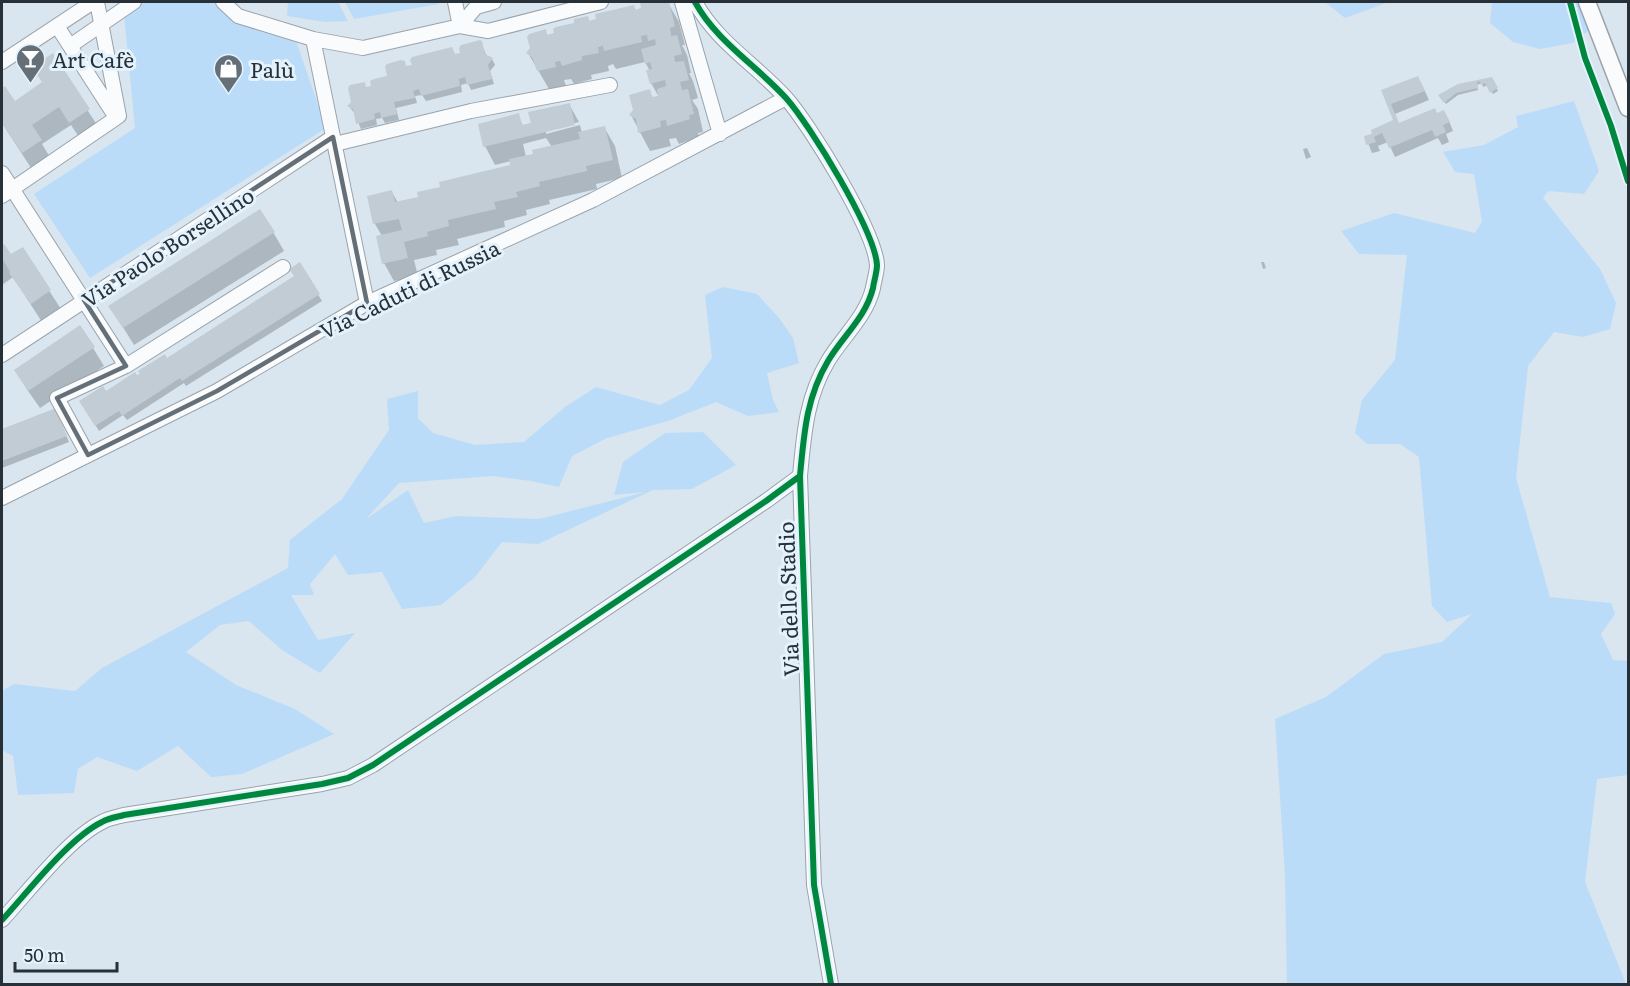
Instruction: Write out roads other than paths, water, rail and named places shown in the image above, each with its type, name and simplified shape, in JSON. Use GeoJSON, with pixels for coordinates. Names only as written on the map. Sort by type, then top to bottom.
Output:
{"type":"FeatureCollection","features":[{"type":"Feature","properties":{"kind":"street"},"geometry":{"type":"LineString","coordinates":[[2,62],[95,2],[102,25],[119,116],[7,192]]}},
{"type":"Feature","properties":{"kind":"street"},"geometry":{"type":"LineString","coordinates":[[70,46],[134,2]]}},
{"type":"Feature","properties":{"kind":"street"},"geometry":{"type":"LineString","coordinates":[[223,2],[238,16],[313,39],[363,48],[460,26],[488,31],[601,2]]}},
{"type":"Feature","properties":{"kind":"street"},"geometry":{"type":"LineString","coordinates":[[455,2],[460,26]]}},
{"type":"Feature","properties":{"kind":"street"},"geometry":{"type":"LineString","coordinates":[[460,26],[476,7],[494,2]]}},
{"type":"Feature","properties":{"kind":"street"},"geometry":{"type":"LineString","coordinates":[[682,2],[720,134]]}},
{"type":"Feature","properties":{"kind":"street","name":"Via dello Stadio"},"geometry":{"type":"LineString","coordinates":[[695,2],[720,36],[786,98],[810,132],[843,185],[872,244],[877,267],[870,298],[860,318],[828,361],[815,388],[806,417],[800,476],[814,885],[831,984]]}},
{"type":"Feature","properties":{"kind":"street"},"geometry":{"type":"LineString","coordinates":[[1587,2],[1629,108]]}},
{"type":"Feature","properties":{"kind":"street"},"geometry":{"type":"LineString","coordinates":[[57,26],[117,118]]}},
{"type":"Feature","properties":{"kind":"street"},"geometry":{"type":"LineString","coordinates":[[313,39],[367,303]]}},
{"type":"Feature","properties":{"kind":"street","name":"Via Paolo Borsellino"},"geometry":{"type":"LineString","coordinates":[[2,355],[334,140],[610,85]]}},
{"type":"Feature","properties":{"kind":"street","name":"Via Caduti di Russia"},"geometry":{"type":"LineString","coordinates":[[2,498],[217,391],[367,303],[593,200],[786,98]]}},
{"type":"Feature","properties":{"kind":"street"},"geometry":{"type":"LineString","coordinates":[[2,173],[7,192],[84,300],[126,366]]}},
{"type":"Feature","properties":{"kind":"street"},"geometry":{"type":"LineString","coordinates":[[88,455],[57,398],[126,366],[283,267]]}},
{"type":"Feature","properties":{"kind":"street"},"geometry":{"type":"LineString","coordinates":[[2,920],[67,849],[87,831],[103,821],[124,814],[348,778],[373,765],[523,666],[800,476]]}},
{"type":"Feature","properties":{"kind":"place","name":"Art Cafè"},"geometry":{"type":"Point","coordinates":[31,84]}},
{"type":"Feature","properties":{"kind":"place","name":"Palù"},"geometry":{"type":"Point","coordinates":[229,94]}}]}
